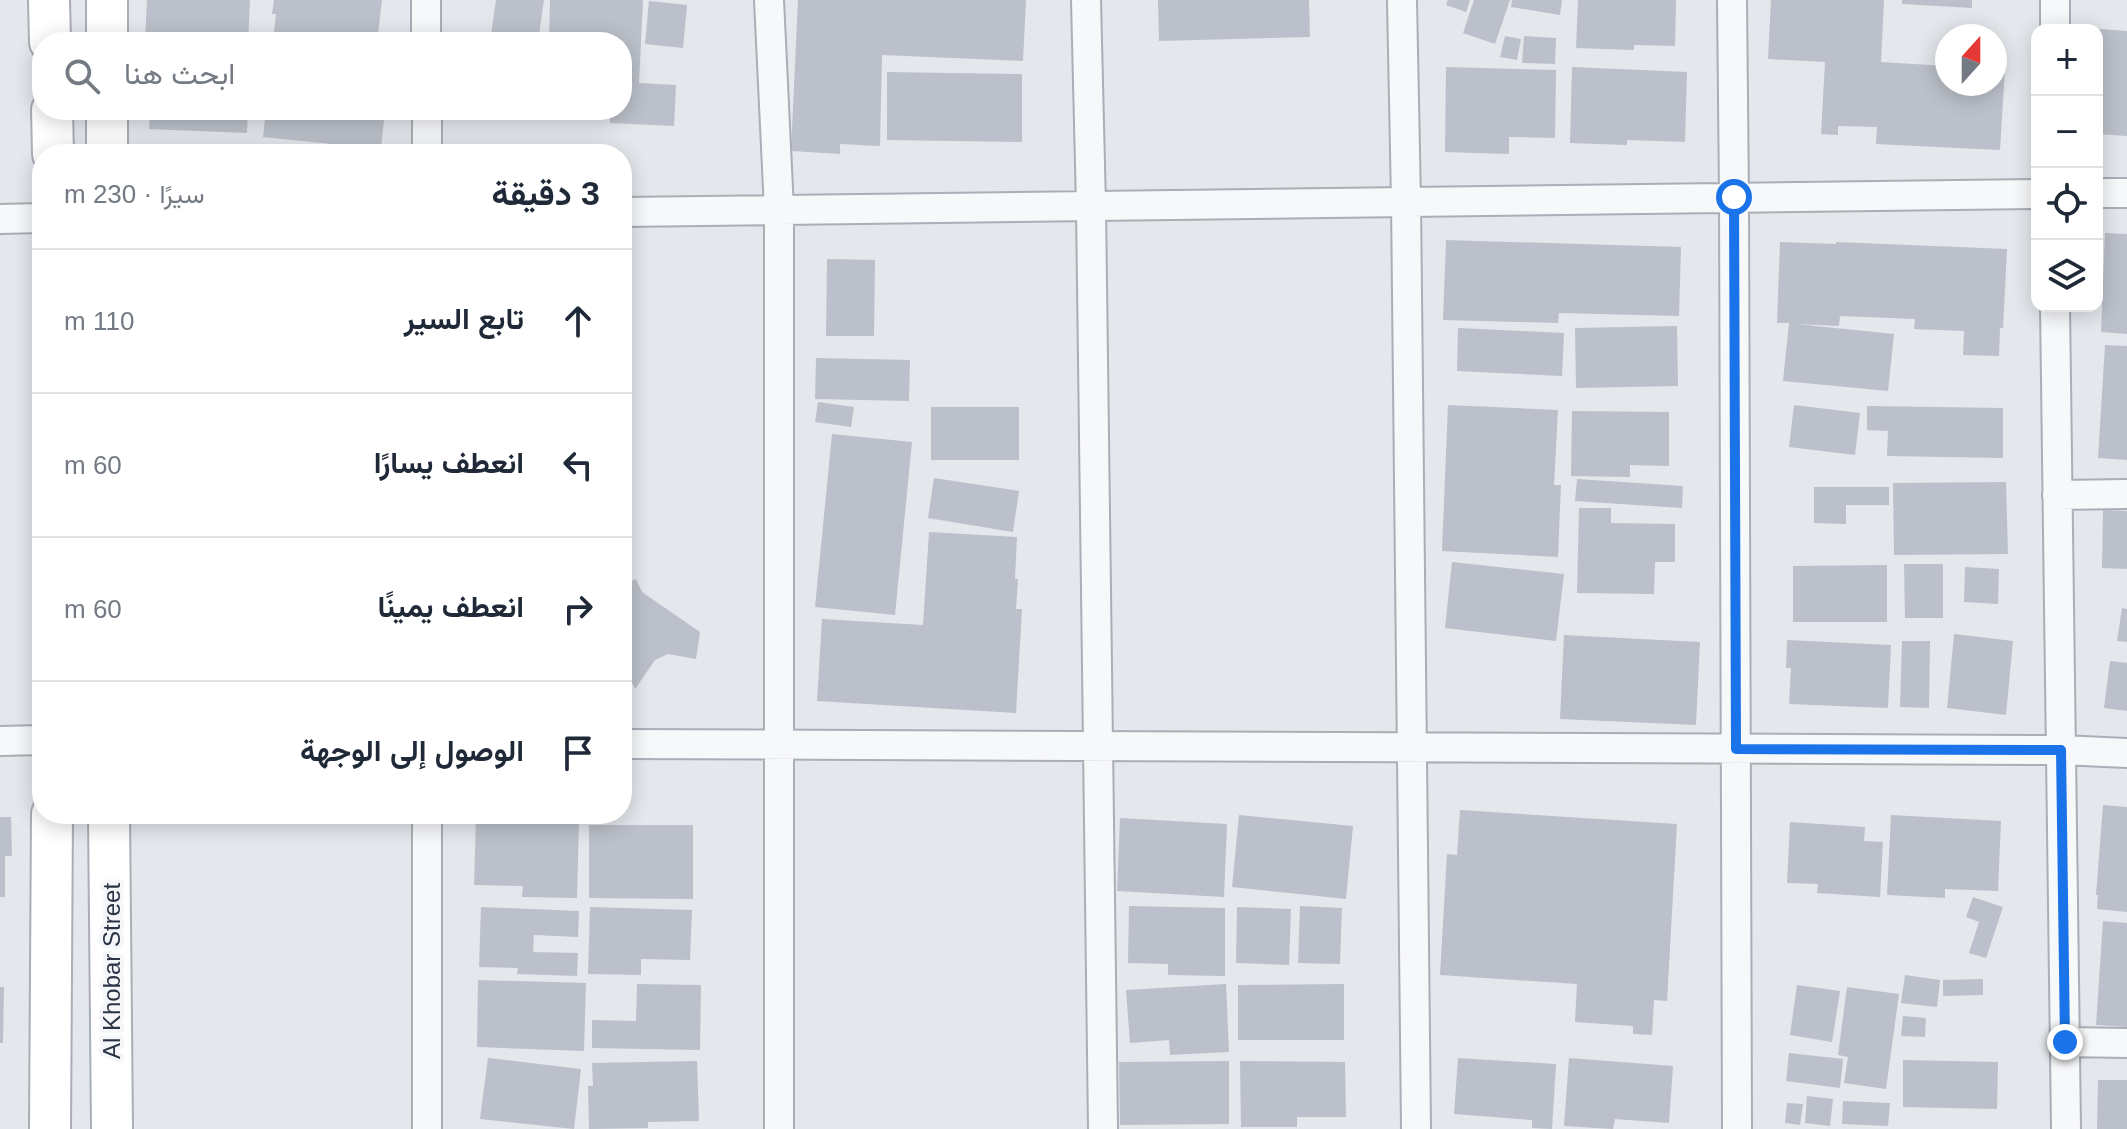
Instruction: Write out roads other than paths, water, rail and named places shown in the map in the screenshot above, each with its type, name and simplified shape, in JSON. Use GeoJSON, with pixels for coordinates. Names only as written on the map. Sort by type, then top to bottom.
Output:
{"type":"FeatureCollection","features":[{"type":"Feature","properties":{"kind":"street"},"geometry":{"type":"LineString","coordinates":[[49,0],[50,32]]}},
{"type":"Feature","properties":{"kind":"street"},"geometry":{"type":"LineString","coordinates":[[107,0],[107,32]]}},
{"type":"Feature","properties":{"kind":"street"},"geometry":{"type":"LineString","coordinates":[[426,0],[426,32]]}},
{"type":"Feature","properties":{"kind":"street"},"geometry":{"type":"LineString","coordinates":[[769,0],[779,210],[779,1129]]}},
{"type":"Feature","properties":{"kind":"street"},"geometry":{"type":"LineString","coordinates":[[1086,0],[1103,1129]]}},
{"type":"Feature","properties":{"kind":"street"},"geometry":{"type":"LineString","coordinates":[[1402,0],[1416,1129]]}},
{"type":"Feature","properties":{"kind":"street"},"geometry":{"type":"LineString","coordinates":[[1732,0],[1737,1129]]}},
{"type":"Feature","properties":{"kind":"street"},"geometry":{"type":"LineString","coordinates":[[2055,0],[2055,24]]}},
{"type":"Feature","properties":{"kind":"street"},"geometry":{"type":"LineString","coordinates":[[52,120],[53,144]]}},
{"type":"Feature","properties":{"kind":"street"},"geometry":{"type":"LineString","coordinates":[[107,120],[107,144]]}},
{"type":"Feature","properties":{"kind":"street"},"geometry":{"type":"LineString","coordinates":[[427,120],[427,144]]}},
{"type":"Feature","properties":{"kind":"street"},"geometry":{"type":"LineString","coordinates":[[2103,193],[2127,193]]}},
{"type":"Feature","properties":{"kind":"street"},"geometry":{"type":"LineString","coordinates":[[632,212],[2031,194]]}},
{"type":"Feature","properties":{"kind":"street"},"geometry":{"type":"LineString","coordinates":[[0,219],[32,218]]}},
{"type":"Feature","properties":{"kind":"street"},"geometry":{"type":"LineString","coordinates":[[2055,312],[2066,1129]]}},
{"type":"Feature","properties":{"kind":"street"},"geometry":{"type":"LineString","coordinates":[[2057,495],[2127,494]]}},
{"type":"Feature","properties":{"kind":"street"},"geometry":{"type":"LineString","coordinates":[[0,741],[32,740]]}},
{"type":"Feature","properties":{"kind":"street"},"geometry":{"type":"LineString","coordinates":[[632,744],[2061,750],[2127,753]]}},
{"type":"Feature","properties":{"kind":"street"},"geometry":{"type":"LineString","coordinates":[[50,1129],[52,824]]}},
{"type":"Feature","properties":{"kind":"street","name":"Al Khobar Street"},"geometry":{"type":"LineString","coordinates":[[109,824],[112,1129]]}},
{"type":"Feature","properties":{"kind":"street"},"geometry":{"type":"LineString","coordinates":[[427,824],[427,1129]]}},
{"type":"Feature","properties":{"kind":"street"},"geometry":{"type":"LineString","coordinates":[[2065,1042],[2127,1043]]}}]}
